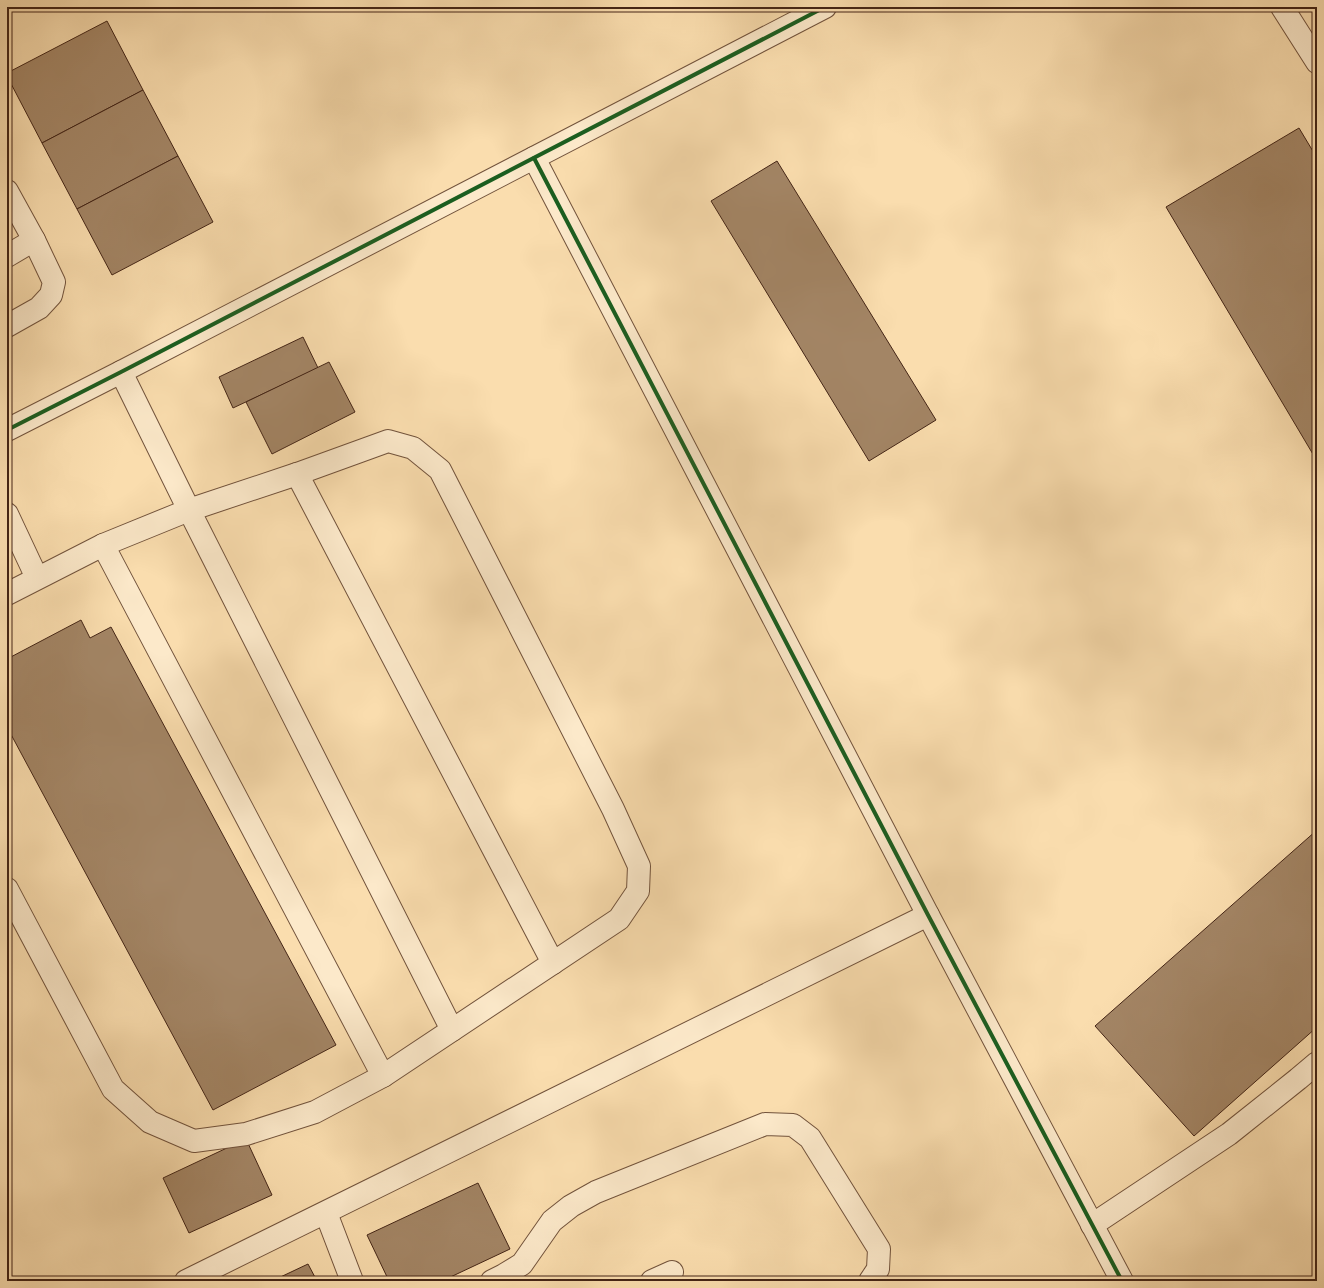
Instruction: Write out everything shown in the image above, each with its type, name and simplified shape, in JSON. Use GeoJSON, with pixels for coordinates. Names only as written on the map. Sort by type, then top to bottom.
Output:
{"type":"FeatureCollection","features":[{"type":"Feature","properties":{"kind":"street"},"geometry":{"type":"LineString","coordinates":[[7,430],[826,7]]}},
{"type":"Feature","properties":{"kind":"street"},"geometry":{"type":"LineString","coordinates":[[1282,7],[1317,62]]}},
{"type":"Feature","properties":{"kind":"street"},"geometry":{"type":"LineString","coordinates":[[534,158],[928,915],[1122,1281]]}},
{"type":"Feature","properties":{"kind":"street"},"geometry":{"type":"LineString","coordinates":[[7,190],[34,240],[54,282],[51,295],[39,308],[7,326]]}},
{"type":"Feature","properties":{"kind":"street"},"geometry":{"type":"LineString","coordinates":[[7,256],[34,240]]}},
{"type":"Feature","properties":{"kind":"street"},"geometry":{"type":"LineString","coordinates":[[121,372],[189,510],[452,1030]]}},
{"type":"Feature","properties":{"kind":"street"},"geometry":{"type":"LineString","coordinates":[[7,594],[103,545],[189,510],[297,474],[388,441],[413,448],[440,470],[613,809],[639,866],[638,892],[619,919],[383,1076],[315,1112],[246,1134],[194,1141],[150,1122],[113,1089],[7,889]]}},
{"type":"Feature","properties":{"kind":"street"},"geometry":{"type":"LineString","coordinates":[[297,474],[553,963]]}},
{"type":"Feature","properties":{"kind":"street"},"geometry":{"type":"LineString","coordinates":[[7,514],[37,578]]}},
{"type":"Feature","properties":{"kind":"street"},"geometry":{"type":"LineString","coordinates":[[103,545],[383,1076]]}},
{"type":"Feature","properties":{"kind":"street"},"geometry":{"type":"LineString","coordinates":[[186,1281],[928,915]]}},
{"type":"Feature","properties":{"kind":"street"},"geometry":{"type":"LineString","coordinates":[[1092,1225],[1229,1134],[1298,1080],[1317,1063]]}},
{"type":"Feature","properties":{"kind":"street"},"geometry":{"type":"LineString","coordinates":[[492,1281],[522,1264],[552,1222],[571,1206],[596,1192],[765,1124],[792,1125],[810,1138],[879,1249],[878,1269],[870,1281]]}},
{"type":"Feature","properties":{"kind":"street"},"geometry":{"type":"LineString","coordinates":[[326,1213],[352,1281]]}},
{"type":"Feature","properties":{"kind":"street"},"geometry":{"type":"LineString","coordinates":[[652,1281],[672,1272]]}},
{"type":"Feature","properties":{"kind":"building"},"geometry":{"type":"Polygon","coordinates":[[[107,21],[143,90],[42,143],[7,76],[7,73],[107,21]]]}},
{"type":"Feature","properties":{"kind":"building"},"geometry":{"type":"Polygon","coordinates":[[[143,90],[178,156],[77,209],[42,143],[143,90]]]}},
{"type":"Feature","properties":{"kind":"building"},"geometry":{"type":"Polygon","coordinates":[[[1299,128],[1317,158],[1317,461],[1166,207],[1299,128]]]}},
{"type":"Feature","properties":{"kind":"building"},"geometry":{"type":"Polygon","coordinates":[[[178,156],[213,222],[112,275],[77,209],[178,156]]]}},
{"type":"Feature","properties":{"kind":"building"},"geometry":{"type":"Polygon","coordinates":[[[777,161],[936,420],[869,461],[711,201],[777,161]]]}},
{"type":"Feature","properties":{"kind":"building"},"geometry":{"type":"Polygon","coordinates":[[[303,337],[318,368],[233,408],[219,377],[303,337]]]}},
{"type":"Feature","properties":{"kind":"building"},"geometry":{"type":"Polygon","coordinates":[[[329,362],[355,412],[272,454],[246,402],[329,362]]]}},
{"type":"Feature","properties":{"kind":"building"},"geometry":{"type":"Polygon","coordinates":[[[81,620],[90,638],[111,627],[336,1045],[213,1110],[7,727],[7,659],[81,620]]]}},
{"type":"Feature","properties":{"kind":"building"},"geometry":{"type":"Polygon","coordinates":[[[1317,830],[1317,1027],[1194,1136],[1095,1026],[1317,830]]]}},
{"type":"Feature","properties":{"kind":"building"},"geometry":{"type":"Polygon","coordinates":[[[246,1139],[272,1195],[189,1233],[163,1178],[246,1139]]]}},
{"type":"Feature","properties":{"kind":"building"},"geometry":{"type":"Polygon","coordinates":[[[478,1183],[510,1249],[442,1281],[389,1281],[367,1235],[478,1183]]]}},
{"type":"Feature","properties":{"kind":"building"},"geometry":{"type":"Polygon","coordinates":[[[308,1264],[317,1281],[272,1281],[308,1264]]]}},
{"type":"Feature","properties":{"kind":"cycle path"},"geometry":{"type":"LineString","coordinates":[[7,430],[825,7]]}},
{"type":"Feature","properties":{"kind":"cycle path"},"geometry":{"type":"LineString","coordinates":[[534,158],[928,915],[1122,1281]]}}]}
